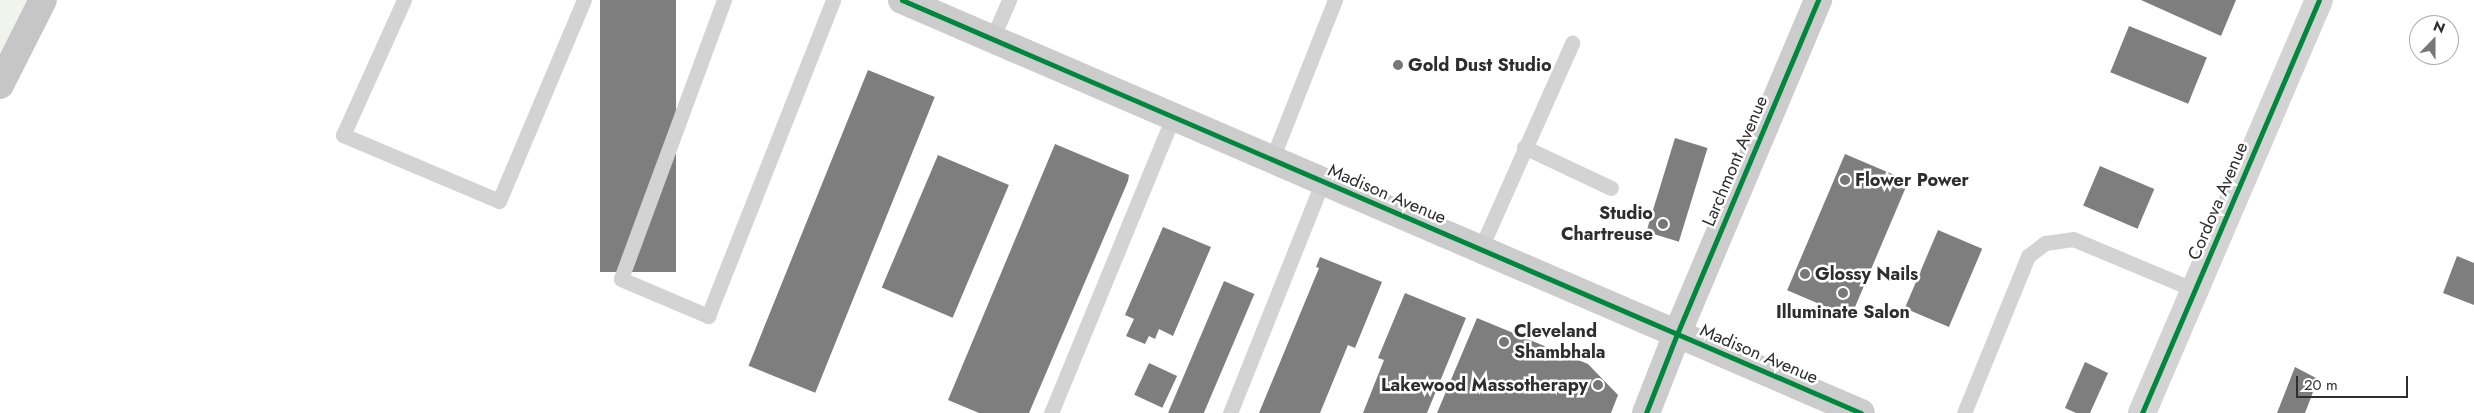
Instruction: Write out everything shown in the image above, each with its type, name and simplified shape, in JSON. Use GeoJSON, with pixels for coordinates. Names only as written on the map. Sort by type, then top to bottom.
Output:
{"type":"FeatureCollection","features":[{"type":"Feature","properties":{"kind":"main road"},"geometry":{"type":"LineString","coordinates":[[0,86],[43,0]]}},
{"type":"Feature","properties":{"kind":"main road","name":"Madison Avenue"},"geometry":{"type":"LineString","coordinates":[[902,0],[1861,413]]}},
{"type":"Feature","properties":{"kind":"main road","name":"Larchmont Avenue"},"geometry":{"type":"LineString","coordinates":[[1646,413],[1676,334],[1818,0]]}},
{"type":"Feature","properties":{"kind":"street","name":"Cordova Avenue"},"geometry":{"type":"LineString","coordinates":[[2142,413],[2319,0]]}},
{"type":"Feature","properties":{"kind":"lane"},"geometry":{"type":"LineString","coordinates":[[404,0],[344,136],[499,201],[584,0]]}},
{"type":"Feature","properties":{"kind":"lane"},"geometry":{"type":"LineString","coordinates":[[724,0],[620,278],[708,316],[833,0]]}},
{"type":"Feature","properties":{"kind":"lane"},"geometry":{"type":"LineString","coordinates":[[992,39],[1009,0]]}},
{"type":"Feature","properties":{"kind":"lane"},"geometry":{"type":"LineString","coordinates":[[1272,159],[1336,0]]}},
{"type":"Feature","properties":{"kind":"lane"},"geometry":{"type":"LineString","coordinates":[[1480,250],[1572,43]]}},
{"type":"Feature","properties":{"kind":"lane"},"geometry":{"type":"LineString","coordinates":[[1050,413],[1173,116]]}},
{"type":"Feature","properties":{"kind":"lane"},"geometry":{"type":"LineString","coordinates":[[1524,148],[1611,188]]}},
{"type":"Feature","properties":{"kind":"lane"},"geometry":{"type":"LineString","coordinates":[[1230,413],[1322,181]]}},
{"type":"Feature","properties":{"kind":"lane"},"geometry":{"type":"LineString","coordinates":[[1964,413],[2028,256],[2045,243],[2072,239],[2194,290]]}},
{"type":"Feature","properties":{"kind":"shaded area"},"geometry":{"type":"Polygon","coordinates":[[[0,0],[41,0],[0,76],[0,0]]]}},
{"type":"Feature","properties":{"kind":"building"},"geometry":{"type":"Polygon","coordinates":[[[600,0],[676,0],[676,272],[600,272],[600,0]]]}},
{"type":"Feature","properties":{"kind":"building"},"geometry":{"type":"Polygon","coordinates":[[[2141,0],[2236,0],[2221,36],[2141,0]]]}},
{"type":"Feature","properties":{"kind":"building"},"geometry":{"type":"Polygon","coordinates":[[[2129,26],[2207,57],[2188,104],[2110,72],[2129,26]]]}},
{"type":"Feature","properties":{"kind":"building"},"geometry":{"type":"Polygon","coordinates":[[[868,70],[935,97],[815,393],[749,366],[868,70]]]}},
{"type":"Feature","properties":{"kind":"building"},"geometry":{"type":"Polygon","coordinates":[[[1675,138],[1708,148],[1679,242],[1646,232],[1675,138]]]}},
{"type":"Feature","properties":{"kind":"building"},"geometry":{"type":"Polygon","coordinates":[[[1055,144],[1129,175],[1128,181],[1029,413],[979,413],[948,400],[1055,144]]]}},
{"type":"Feature","properties":{"kind":"building"},"geometry":{"type":"Polygon","coordinates":[[[1845,154],[1909,181],[1851,317],[1787,290],[1845,154]]]}},
{"type":"Feature","properties":{"kind":"building"},"geometry":{"type":"Polygon","coordinates":[[[938,155],[1009,185],[953,318],[882,288],[938,155]]]}},
{"type":"Feature","properties":{"kind":"building"},"geometry":{"type":"Polygon","coordinates":[[[2100,166],[2154,189],[2138,229],[2083,206],[2100,166]]]}},
{"type":"Feature","properties":{"kind":"building"},"geometry":{"type":"Polygon","coordinates":[[[1163,227],[1211,247],[1173,336],[1159,329],[1155,339],[1149,336],[1145,344],[1126,336],[1134,319],[1125,315],[1163,227]]]}},
{"type":"Feature","properties":{"kind":"building"},"geometry":{"type":"Polygon","coordinates":[[[1938,230],[1982,249],[1949,327],[1905,308],[1938,230]]]}},
{"type":"Feature","properties":{"kind":"building"},"geometry":{"type":"Polygon","coordinates":[[[2457,256],[2474,263],[2474,305],[2443,293],[2457,256]]]}},
{"type":"Feature","properties":{"kind":"building"},"geometry":{"type":"Polygon","coordinates":[[[1320,257],[1382,282],[1355,348],[1348,345],[1320,413],[1259,413],[1319,268],[1316,267],[1320,257]]]}},
{"type":"Feature","properties":{"kind":"building"},"geometry":{"type":"Polygon","coordinates":[[[1224,281],[1254,294],[1204,413],[1168,413],[1224,281]]]}},
{"type":"Feature","properties":{"kind":"building"},"geometry":{"type":"Polygon","coordinates":[[[1405,293],[1466,318],[1427,413],[1363,413],[1384,360],[1378,358],[1405,293]]]}},
{"type":"Feature","properties":{"kind":"building"},"geometry":{"type":"Polygon","coordinates":[[[1477,318],[1588,364],[1618,395],[1611,413],[1437,413],[1477,318]]]}},
{"type":"Feature","properties":{"kind":"building"},"geometry":{"type":"Polygon","coordinates":[[[2085,362],[2108,373],[2090,413],[2076,413],[2065,408],[2085,362]]]}},
{"type":"Feature","properties":{"kind":"building"},"geometry":{"type":"Polygon","coordinates":[[[1149,363],[1177,376],[1162,408],[1134,395],[1149,363]]]}},
{"type":"Feature","properties":{"kind":"building"},"geometry":{"type":"Polygon","coordinates":[[[2295,367],[2318,379],[2305,413],[2277,413],[2295,367]]]}},
{"type":"Feature","properties":{"kind":"cycle path"},"geometry":{"type":"LineString","coordinates":[[902,0],[1861,413]]}},
{"type":"Feature","properties":{"kind":"cycle path"},"geometry":{"type":"LineString","coordinates":[[1646,413],[1677,334],[1818,0]]}},
{"type":"Feature","properties":{"kind":"cycle path"},"geometry":{"type":"LineString","coordinates":[[2142,413],[2319,0]]}},
{"type":"Feature","properties":{"kind":"place","name":"Gold Dust Studio"},"geometry":{"type":"Point","coordinates":[1398,65]}},
{"type":"Feature","properties":{"kind":"place","name":"Flower Power"},"geometry":{"type":"Point","coordinates":[1845,180]}},
{"type":"Feature","properties":{"kind":"place","name":"Studio Chartreuse"},"geometry":{"type":"Point","coordinates":[1663,224]}},
{"type":"Feature","properties":{"kind":"place","name":"Glossy Nails"},"geometry":{"type":"Point","coordinates":[1805,274]}},
{"type":"Feature","properties":{"kind":"place","name":"Illuminate Salon"},"geometry":{"type":"Point","coordinates":[1843,293]}},
{"type":"Feature","properties":{"kind":"place","name":"Cleveland Shambhala"},"geometry":{"type":"Point","coordinates":[1504,342]}},
{"type":"Feature","properties":{"kind":"place","name":"Lakewood Massotherapy"},"geometry":{"type":"Point","coordinates":[1598,385]}}]}
